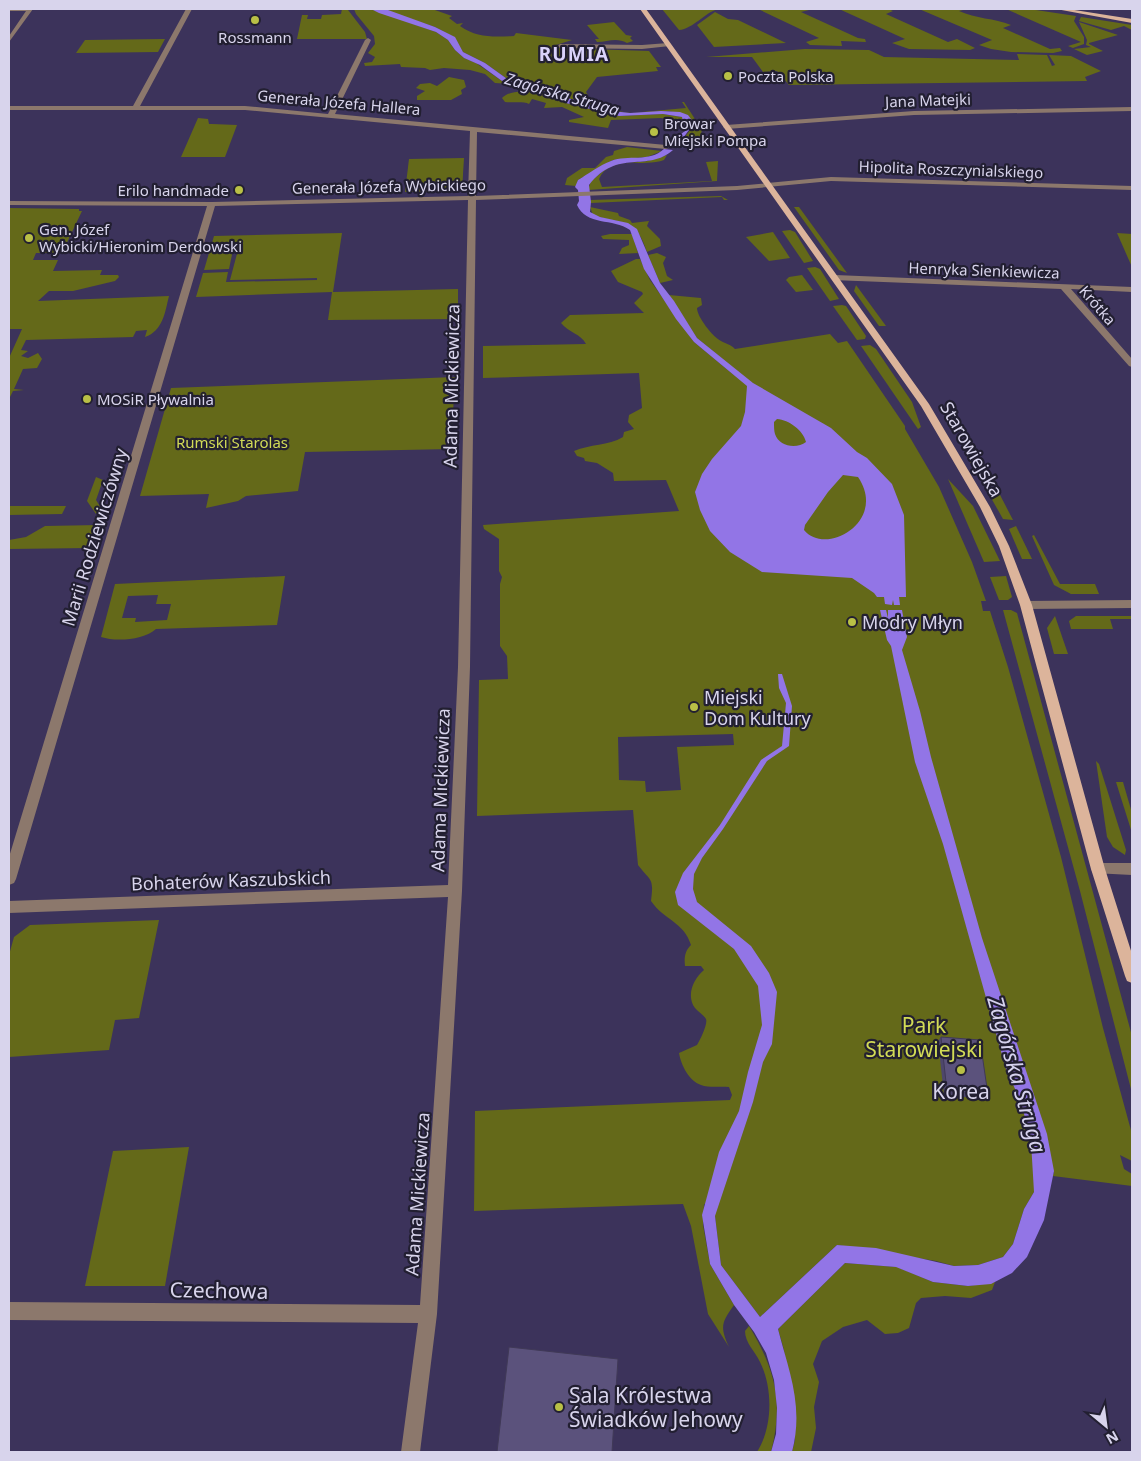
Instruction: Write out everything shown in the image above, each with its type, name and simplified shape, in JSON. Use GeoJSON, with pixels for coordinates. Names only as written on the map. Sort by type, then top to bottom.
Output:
{"type":"FeatureCollection","features":[{"type":"Feature","properties":{"kind":"main road","name":"Starowiejska"},"geometry":{"type":"LineString","coordinates":[[643,9],[926,406],[1004,546],[1026,605],[1098,869],[1132,976]]}},
{"type":"Feature","properties":{"kind":"main road"},"geometry":{"type":"LineString","coordinates":[[1059,9],[1132,21]]}},
{"type":"Feature","properties":{"kind":"main road"},"geometry":{"type":"LineString","coordinates":[[1086,13],[1111,10]]}},
{"type":"Feature","properties":{"kind":"main road"},"geometry":{"type":"LineString","coordinates":[[1122,11],[1132,21]]}},
{"type":"Feature","properties":{"kind":"street"},"geometry":{"type":"LineString","coordinates":[[9,9],[30,9]]}},
{"type":"Feature","properties":{"kind":"street"},"geometry":{"type":"LineString","coordinates":[[9,40],[30,9]]}},
{"type":"Feature","properties":{"kind":"street"},"geometry":{"type":"LineString","coordinates":[[136,107],[189,9]]}},
{"type":"Feature","properties":{"kind":"street"},"geometry":{"type":"LineString","coordinates":[[331,115],[368,40]]}},
{"type":"Feature","properties":{"kind":"street"},"geometry":{"type":"LineString","coordinates":[[560,46],[642,48],[668,45]]}},
{"type":"Feature","properties":{"kind":"street","name":"Generała Józefa Hallera"},"geometry":{"type":"LineString","coordinates":[[9,108],[245,108],[666,147]]}},
{"type":"Feature","properties":{"kind":"street","name":"Jana Matejki"},"geometry":{"type":"LineString","coordinates":[[726,127],[914,114],[1132,109]]}},
{"type":"Feature","properties":{"kind":"street","name":"Adama Mickiewicza"},"geometry":{"type":"LineString","coordinates":[[411,1452],[428,1314],[455,891],[464,657],[473,198],[472,132],[474,129]]}},
{"type":"Feature","properties":{"kind":"street","name":"Hipolita Roszczynialskiego"},"geometry":{"type":"LineString","coordinates":[[769,185],[796,181],[844,179],[1132,188]]}},
{"type":"Feature","properties":{"kind":"street","name":"Generała Józefa Wybickiego"},"geometry":{"type":"LineString","coordinates":[[9,202],[212,204],[572,195],[769,185]]}},
{"type":"Feature","properties":{"kind":"street","name":"Marii Rodziewiczówny"},"geometry":{"type":"LineString","coordinates":[[9,879],[212,204]]}},
{"type":"Feature","properties":{"kind":"street","name":"Henryka Sienkiewicza"},"geometry":{"type":"LineString","coordinates":[[835,278],[1132,289]]}},
{"type":"Feature","properties":{"kind":"street","name":"Krótka"},"geometry":{"type":"LineString","coordinates":[[1064,287],[1132,364]]}},
{"type":"Feature","properties":{"kind":"street"},"geometry":{"type":"LineString","coordinates":[[1026,605],[1132,604]]}},
{"type":"Feature","properties":{"kind":"street"},"geometry":{"type":"LineString","coordinates":[[1098,869],[1132,869]]}},
{"type":"Feature","properties":{"kind":"street","name":"Bohaterów Kaszubskich"},"geometry":{"type":"LineString","coordinates":[[9,907],[455,891]]}},
{"type":"Feature","properties":{"kind":"street","name":"Czechowa"},"geometry":{"type":"LineString","coordinates":[[9,1311],[428,1314]]}},
{"type":"Feature","properties":{"kind":"green space"},"geometry":{"type":"Polygon","coordinates":[[[342,9],[348,10],[365,32],[367,39],[297,39],[302,15],[308,15],[307,19],[321,19],[322,15],[341,14],[342,9]]]}},
{"type":"Feature","properties":{"kind":"green space"},"geometry":{"type":"Polygon","coordinates":[[[354,9],[371,9],[436,32],[448,40],[464,58],[476,63],[502,81],[511,84],[495,83],[485,74],[470,70],[444,68],[430,70],[401,67],[400,64],[365,66],[364,63],[372,62],[375,57],[368,53],[375,44],[374,36],[354,9]]]}},
{"type":"Feature","properties":{"kind":"green space"},"geometry":{"type":"Polygon","coordinates":[[[381,9],[432,9],[452,16],[449,18],[457,24],[463,23],[460,26],[479,35],[499,37],[514,36],[516,33],[572,40],[556,45],[558,48],[649,51],[661,67],[656,67],[658,71],[597,77],[586,92],[588,95],[583,98],[617,111],[631,113],[612,111],[510,81],[485,63],[463,52],[454,37],[435,27],[381,9]]]}},
{"type":"Feature","properties":{"kind":"green space"},"geometry":{"type":"Polygon","coordinates":[[[662,9],[718,9],[689,27],[679,30],[662,9]]]}},
{"type":"Feature","properties":{"kind":"green space"},"geometry":{"type":"Polygon","coordinates":[[[758,9],[807,9],[809,10],[801,12],[858,38],[865,39],[866,42],[841,41],[842,46],[810,45],[806,42],[819,38],[758,9]]]}},
{"type":"Feature","properties":{"kind":"green space"},"geometry":{"type":"Polygon","coordinates":[[[839,9],[888,9],[893,11],[886,14],[948,42],[957,39],[975,48],[970,50],[909,49],[892,43],[905,39],[839,9]]]}},
{"type":"Feature","properties":{"kind":"green space"},"geometry":{"type":"Polygon","coordinates":[[[919,9],[967,9],[959,11],[1011,25],[1003,28],[1050,49],[1060,48],[1062,51],[1053,53],[1011,52],[991,49],[979,45],[992,40],[919,9]]]}},
{"type":"Feature","properties":{"kind":"green space"},"geometry":{"type":"Polygon","coordinates":[[[1006,9],[1029,9],[1076,16],[1074,21],[1084,37],[1084,44],[1073,48],[1068,46],[1081,42],[1006,9]]]}},
{"type":"Feature","properties":{"kind":"green space"},"geometry":{"type":"Polygon","coordinates":[[[715,12],[728,19],[738,20],[786,43],[714,47],[697,25],[715,12]]]}},
{"type":"Feature","properties":{"kind":"green space"},"geometry":{"type":"Polygon","coordinates":[[[1081,17],[1132,25],[1132,30],[1124,26],[1111,30],[1079,21],[1081,17]]]}},
{"type":"Feature","properties":{"kind":"green space"},"geometry":{"type":"Polygon","coordinates":[[[614,22],[626,35],[632,36],[630,38],[633,41],[627,43],[616,40],[597,42],[595,39],[599,39],[587,25],[614,22]]]}},
{"type":"Feature","properties":{"kind":"green space"},"geometry":{"type":"Polygon","coordinates":[[[1079,22],[1118,35],[1089,43],[1103,51],[1087,55],[1074,49],[1091,47],[1086,45],[1087,40],[1079,22]]]}},
{"type":"Feature","properties":{"kind":"green space"},"geometry":{"type":"Polygon","coordinates":[[[165,39],[158,52],[76,53],[85,40],[165,39]]]}},
{"type":"Feature","properties":{"kind":"green space"},"geometry":{"type":"Polygon","coordinates":[[[805,49],[869,50],[884,57],[1019,60],[1017,54],[1047,55],[1052,66],[1055,65],[1049,55],[1071,56],[1101,71],[1085,77],[1087,81],[789,85],[777,71],[763,72],[752,57],[706,57],[805,49]]]}},
{"type":"Feature","properties":{"kind":"green space"},"geometry":{"type":"Polygon","coordinates":[[[449,77],[464,80],[466,87],[461,90],[462,94],[451,100],[417,100],[417,96],[425,91],[416,88],[420,84],[430,83],[437,86],[449,77]]]}},
{"type":"Feature","properties":{"kind":"green space"},"geometry":{"type":"Polygon","coordinates":[[[535,90],[566,103],[619,116],[663,114],[682,117],[684,122],[661,118],[611,120],[608,128],[569,122],[569,120],[584,117],[562,107],[544,108],[546,103],[532,99],[529,104],[505,102],[502,98],[513,92],[535,90]]]}},
{"type":"Feature","properties":{"kind":"green space"},"geometry":{"type":"Polygon","coordinates":[[[682,102],[684,102],[702,130],[700,137],[686,146],[678,145],[692,128],[688,115],[668,111],[632,113],[686,108],[682,102]]]}},
{"type":"Feature","properties":{"kind":"green space"},"geometry":{"type":"Polygon","coordinates":[[[198,118],[208,119],[209,124],[237,125],[225,157],[181,157],[198,118]]]}},
{"type":"Feature","properties":{"kind":"green space"},"geometry":{"type":"Polygon","coordinates":[[[627,147],[662,151],[647,157],[613,160],[578,180],[576,186],[565,185],[567,178],[582,168],[595,168],[606,157],[613,155],[614,151],[627,147]]]}},
{"type":"Feature","properties":{"kind":"green space"},"geometry":{"type":"Polygon","coordinates":[[[667,155],[664,160],[656,162],[628,163],[648,161],[667,155]]]}},
{"type":"Feature","properties":{"kind":"green space"},"geometry":{"type":"Polygon","coordinates":[[[464,158],[462,191],[405,192],[409,159],[464,158]]]}},
{"type":"Feature","properties":{"kind":"green space"},"geometry":{"type":"Polygon","coordinates":[[[718,161],[717,181],[588,190],[591,181],[611,165],[619,164],[604,171],[599,179],[602,187],[712,181],[706,162],[718,161]]]}},
{"type":"Feature","properties":{"kind":"green space"},"geometry":{"type":"Polygon","coordinates":[[[721,196],[728,200],[724,200],[722,197],[591,203],[590,200],[721,196]]]}},
{"type":"Feature","properties":{"kind":"green space"},"geometry":{"type":"Polygon","coordinates":[[[590,207],[618,213],[619,216],[630,220],[632,223],[649,221],[647,226],[660,239],[661,246],[647,252],[643,240],[633,227],[593,215],[590,207]]]}},
{"type":"Feature","properties":{"kind":"green space"},"geometry":{"type":"Polygon","coordinates":[[[794,207],[799,207],[847,273],[839,270],[794,207]]]}},
{"type":"Feature","properties":{"kind":"green space"},"geometry":{"type":"Polygon","coordinates":[[[9,208],[79,209],[79,211],[82,211],[62,253],[36,253],[33,260],[58,260],[53,271],[102,270],[100,275],[118,275],[119,277],[115,281],[73,291],[49,291],[38,301],[169,296],[162,320],[156,330],[145,337],[147,330],[136,331],[133,337],[26,340],[21,350],[28,351],[21,356],[28,358],[38,353],[42,359],[37,368],[23,369],[14,389],[24,390],[13,391],[9,399],[9,358],[22,329],[9,329],[9,208]]]}},
{"type":"Feature","properties":{"kind":"green space"},"geometry":{"type":"Polygon","coordinates":[[[790,230],[795,232],[813,261],[804,263],[782,231],[790,230]]]}},
{"type":"Feature","properties":{"kind":"green space"},"geometry":{"type":"Polygon","coordinates":[[[773,232],[790,258],[769,261],[746,237],[773,232]]]}},
{"type":"Feature","properties":{"kind":"green space"},"geometry":{"type":"Polygon","coordinates":[[[342,233],[333,292],[458,289],[458,319],[328,320],[332,292],[196,297],[203,273],[228,272],[226,282],[317,280],[317,278],[230,280],[238,250],[233,250],[229,269],[204,270],[214,236],[342,233]]]}},
{"type":"Feature","properties":{"kind":"green space"},"geometry":{"type":"Polygon","coordinates":[[[1117,233],[1132,234],[1132,267],[1117,233]]]}},
{"type":"Feature","properties":{"kind":"green space"},"geometry":{"type":"Polygon","coordinates":[[[632,234],[638,253],[619,254],[622,248],[629,245],[629,240],[603,239],[601,236],[632,234]]]}},
{"type":"Feature","properties":{"kind":"green space"},"geometry":{"type":"Polygon","coordinates":[[[657,253],[666,257],[663,263],[667,276],[673,280],[660,283],[648,255],[657,253]]]}},
{"type":"Feature","properties":{"kind":"green space","name":"Park Starowiejski"},"geometry":{"type":"Polygon","coordinates":[[[636,259],[640,259],[650,280],[694,342],[734,375],[736,370],[697,338],[669,295],[701,298],[702,305],[697,308],[702,321],[718,339],[735,349],[830,334],[838,343],[847,341],[905,426],[939,487],[972,562],[986,601],[981,601],[983,611],[990,611],[1008,667],[1061,857],[1103,1028],[1132,1134],[1132,1161],[1120,1155],[1124,1169],[1132,1174],[1132,1186],[1053,1176],[1054,1172],[1034,1169],[1034,1192],[1024,1209],[1013,1244],[1003,1257],[978,1265],[954,1266],[936,1261],[837,1245],[760,1317],[721,1265],[715,1216],[710,1206],[704,1204],[703,1225],[710,1264],[734,1305],[726,1316],[723,1325],[724,1335],[729,1347],[708,1314],[691,1226],[683,1204],[474,1211],[475,1111],[730,1100],[732,1095],[729,1087],[707,1086],[697,1083],[686,1072],[682,1062],[679,1053],[697,1045],[706,1024],[706,1019],[695,1008],[691,998],[694,983],[704,970],[701,966],[685,966],[685,954],[691,945],[688,937],[679,926],[662,913],[651,901],[652,884],[638,865],[633,810],[477,816],[479,680],[508,679],[507,656],[500,646],[500,584],[502,577],[499,571],[499,539],[484,529],[483,525],[679,511],[666,480],[614,481],[613,473],[597,463],[585,461],[584,458],[577,456],[574,451],[617,440],[623,437],[624,432],[634,429],[628,422],[629,415],[642,408],[639,373],[483,378],[483,346],[586,344],[561,323],[570,315],[644,313],[634,303],[643,294],[642,292],[618,282],[611,271],[636,259]],[[733,734],[618,737],[619,780],[645,781],[646,792],[681,790],[677,747],[734,745],[733,734]]]}},
{"type":"Feature","properties":{"kind":"green space"},"geometry":{"type":"Polygon","coordinates":[[[815,267],[820,269],[839,299],[830,301],[807,268],[815,267]]]}},
{"type":"Feature","properties":{"kind":"green space"},"geometry":{"type":"Polygon","coordinates":[[[802,275],[813,290],[796,292],[786,280],[789,277],[802,275]]]}},
{"type":"Feature","properties":{"kind":"green space"},"geometry":{"type":"Polygon","coordinates":[[[856,285],[886,326],[879,326],[854,291],[856,285]]]}},
{"type":"Feature","properties":{"kind":"green space"},"geometry":{"type":"Polygon","coordinates":[[[833,306],[846,306],[866,336],[865,339],[857,340],[833,306]]]}},
{"type":"Feature","properties":{"kind":"green space"},"geometry":{"type":"Polygon","coordinates":[[[870,345],[876,349],[912,402],[921,427],[918,429],[861,346],[870,345]]]}},
{"type":"Feature","properties":{"kind":"green space","name":"Rumski Starolas"},"geometry":{"type":"Polygon","coordinates":[[[455,377],[451,449],[305,452],[298,491],[246,496],[238,501],[206,508],[209,494],[140,496],[171,388],[455,377]]]}},
{"type":"Feature","properties":{"kind":"green space"},"geometry":{"type":"Polygon","coordinates":[[[976,454],[993,482],[982,481],[967,457],[976,454]]]}},
{"type":"Feature","properties":{"kind":"green space"},"geometry":{"type":"Polygon","coordinates":[[[96,477],[103,480],[96,500],[101,508],[96,514],[87,501],[96,477]]]}},
{"type":"Feature","properties":{"kind":"green space"},"geometry":{"type":"Polygon","coordinates":[[[948,479],[973,506],[1000,561],[984,562],[948,479]]]}},
{"type":"Feature","properties":{"kind":"green space"},"geometry":{"type":"Polygon","coordinates":[[[999,493],[1013,520],[1003,519],[990,496],[999,493]]]}},
{"type":"Feature","properties":{"kind":"green space"},"geometry":{"type":"Polygon","coordinates":[[[9,506],[66,506],[62,514],[9,515],[9,506]]]}},
{"type":"Feature","properties":{"kind":"green space"},"geometry":{"type":"Polygon","coordinates":[[[98,525],[90,548],[9,549],[9,540],[26,537],[45,526],[98,525]]]}},
{"type":"Feature","properties":{"kind":"green space"},"geometry":{"type":"Polygon","coordinates":[[[1016,526],[1032,559],[1022,559],[1009,529],[1016,526]]]}},
{"type":"Feature","properties":{"kind":"green space"},"geometry":{"type":"Polygon","coordinates":[[[1034,535],[1060,584],[1095,584],[1099,594],[1071,594],[1054,585],[1032,536],[1034,535]]]}},
{"type":"Feature","properties":{"kind":"green space"},"geometry":{"type":"Polygon","coordinates":[[[285,576],[277,625],[156,629],[144,636],[122,640],[101,637],[115,584],[285,576]],[[158,595],[128,596],[122,618],[136,618],[135,622],[167,620],[171,604],[156,604],[158,595]]]}},
{"type":"Feature","properties":{"kind":"green space"},"geometry":{"type":"Polygon","coordinates":[[[1006,576],[1012,597],[1008,600],[999,600],[990,577],[1006,576]]]}},
{"type":"Feature","properties":{"kind":"green space"},"geometry":{"type":"Polygon","coordinates":[[[1003,610],[1011,610],[1017,613],[1132,1036],[1132,1093],[1080,891],[1003,610]]]}},
{"type":"Feature","properties":{"kind":"green space"},"geometry":{"type":"Polygon","coordinates":[[[1055,616],[1068,654],[1054,654],[1047,628],[1055,616]]]}},
{"type":"Feature","properties":{"kind":"green space"},"geometry":{"type":"Polygon","coordinates":[[[1076,616],[1132,616],[1132,619],[1110,619],[1113,629],[1071,629],[1069,621],[1076,616]]]}},
{"type":"Feature","properties":{"kind":"green space"},"geometry":{"type":"Polygon","coordinates":[[[1096,761],[1099,764],[1126,850],[1125,855],[1113,847],[1107,837],[1096,761]]]}},
{"type":"Feature","properties":{"kind":"green space"},"geometry":{"type":"Polygon","coordinates":[[[1116,782],[1123,782],[1132,813],[1132,833],[1116,782]]]}},
{"type":"Feature","properties":{"kind":"green space"},"geometry":{"type":"Polygon","coordinates":[[[159,920],[139,1018],[115,1020],[109,1050],[9,1057],[9,955],[14,937],[30,925],[159,920]]]}},
{"type":"Feature","properties":{"kind":"green space"},"geometry":{"type":"Polygon","coordinates":[[[189,1147],[165,1286],[85,1286],[113,1151],[189,1147]]]}},
{"type":"Feature","properties":{"kind":"green space"},"geometry":{"type":"Polygon","coordinates":[[[845,1263],[897,1267],[933,1282],[968,1286],[995,1282],[992,1290],[971,1298],[945,1296],[921,1298],[916,1303],[909,1328],[898,1333],[885,1334],[867,1320],[843,1327],[822,1341],[813,1364],[819,1382],[814,1407],[816,1428],[811,1452],[792,1452],[795,1440],[784,1350],[778,1329],[845,1263]]]}},
{"type":"Feature","properties":{"kind":"green space"},"geometry":{"type":"Polygon","coordinates":[[[749,1326],[765,1357],[775,1386],[777,1417],[771,1452],[757,1452],[766,1431],[769,1395],[764,1372],[745,1335],[745,1331],[749,1326]]]}},
{"type":"Feature","properties":{"kind":"water"},"geometry":{"type":"Polygon","coordinates":[[[371,9],[388,10],[435,27],[455,37],[463,52],[485,63],[510,81],[612,111],[630,113],[680,112],[688,115],[694,123],[678,145],[668,144],[685,131],[682,117],[663,114],[619,116],[566,103],[542,92],[502,81],[480,65],[464,58],[448,40],[436,32],[371,9]]]}},
{"type":"Feature","properties":{"kind":"water"},"geometry":{"type":"Polygon","coordinates":[[[664,149],[673,150],[663,157],[621,164],[611,167],[600,174],[589,185],[590,212],[600,217],[628,223],[637,229],[660,283],[674,301],[697,338],[753,383],[831,428],[857,452],[867,458],[892,484],[904,515],[906,597],[899,597],[900,605],[894,605],[893,600],[892,605],[885,604],[884,597],[877,597],[852,578],[762,572],[730,552],[710,531],[700,510],[695,492],[702,474],[712,459],[741,426],[745,412],[747,386],[694,342],[676,319],[644,269],[630,230],[623,226],[593,219],[581,212],[577,205],[579,201],[578,190],[575,187],[578,180],[598,167],[618,159],[652,156],[664,149]],[[777,419],[774,422],[774,431],[780,442],[789,446],[798,446],[806,442],[802,433],[795,426],[777,419]],[[843,475],[828,492],[805,525],[804,530],[814,537],[826,539],[839,537],[860,520],[865,508],[865,493],[858,477],[843,475]]]}},
{"type":"Feature","properties":{"kind":"water","name":"Zagórska Struga"},"geometry":{"type":"Polygon","coordinates":[[[880,610],[886,610],[888,618],[888,610],[902,610],[907,637],[902,650],[982,938],[1047,1134],[1054,1171],[1044,1220],[1027,1257],[1012,1273],[991,1284],[968,1286],[933,1282],[896,1267],[845,1263],[778,1329],[794,1389],[796,1419],[792,1452],[771,1452],[776,1434],[777,1408],[774,1380],[766,1353],[754,1332],[734,1305],[710,1264],[702,1215],[719,1152],[739,1111],[762,1025],[758,986],[734,949],[678,905],[675,892],[683,873],[720,825],[761,760],[782,746],[786,703],[779,688],[778,674],[782,674],[792,706],[789,746],[767,761],[702,858],[694,874],[693,889],[697,902],[751,946],[769,973],[777,992],[772,1044],[763,1062],[753,1102],[715,1216],[721,1265],[760,1317],[837,1245],[876,1248],[954,1266],[978,1265],[1003,1257],[1013,1244],[1024,1209],[1034,1192],[1031,1142],[1021,1102],[1006,1069],[943,844],[915,762],[891,646],[887,640],[880,610]]]}},
{"type":"Feature","properties":{"kind":"building","name":"Korea"},"geometry":{"type":"Polygon","coordinates":[[[941,1037],[980,1040],[988,1095],[947,1091],[941,1037]]]}},
{"type":"Feature","properties":{"kind":"building","name":"Sala Królestwa Świadków Jehowy"},"geometry":{"type":"Polygon","coordinates":[[[509,1347],[618,1359],[612,1452],[497,1452],[509,1347]]]}},
{"type":"Feature","properties":{"kind":"place","name":"Rossmann"},"geometry":{"type":"Point","coordinates":[255,20]}},
{"type":"Feature","properties":{"kind":"place","name":"Poczta Polska"},"geometry":{"type":"Point","coordinates":[728,76]}},
{"type":"Feature","properties":{"kind":"place","name":"Browar Miejski Pompa"},"geometry":{"type":"Point","coordinates":[654,132]}},
{"type":"Feature","properties":{"kind":"place","name":"Erilo handmade"},"geometry":{"type":"Point","coordinates":[239,190]}},
{"type":"Feature","properties":{"kind":"place","name":"Gen. Józef Wybicki/Hieronim Derdowski"},"geometry":{"type":"Point","coordinates":[29,238]}},
{"type":"Feature","properties":{"kind":"place","name":"MOSiR Pływalnia"},"geometry":{"type":"Point","coordinates":[87,399]}},
{"type":"Feature","properties":{"kind":"place","name":"Modry Młyn"},"geometry":{"type":"Point","coordinates":[852,622]}},
{"type":"Feature","properties":{"kind":"place","name":"Miejski Dom Kultury"},"geometry":{"type":"Point","coordinates":[694,707]}},
{"type":"Feature","properties":{"kind":"place","name":"Korea"},"geometry":{"type":"Point","coordinates":[961,1070]}},
{"type":"Feature","properties":{"kind":"place","name":"Sala Królestwa Świadków Jehowy"},"geometry":{"type":"Point","coordinates":[559,1407]}},
{"type":"Feature","properties":{"kind":"district","name":"RUMIA"},"geometry":{"type":"Point","coordinates":[574,54]}}]}
